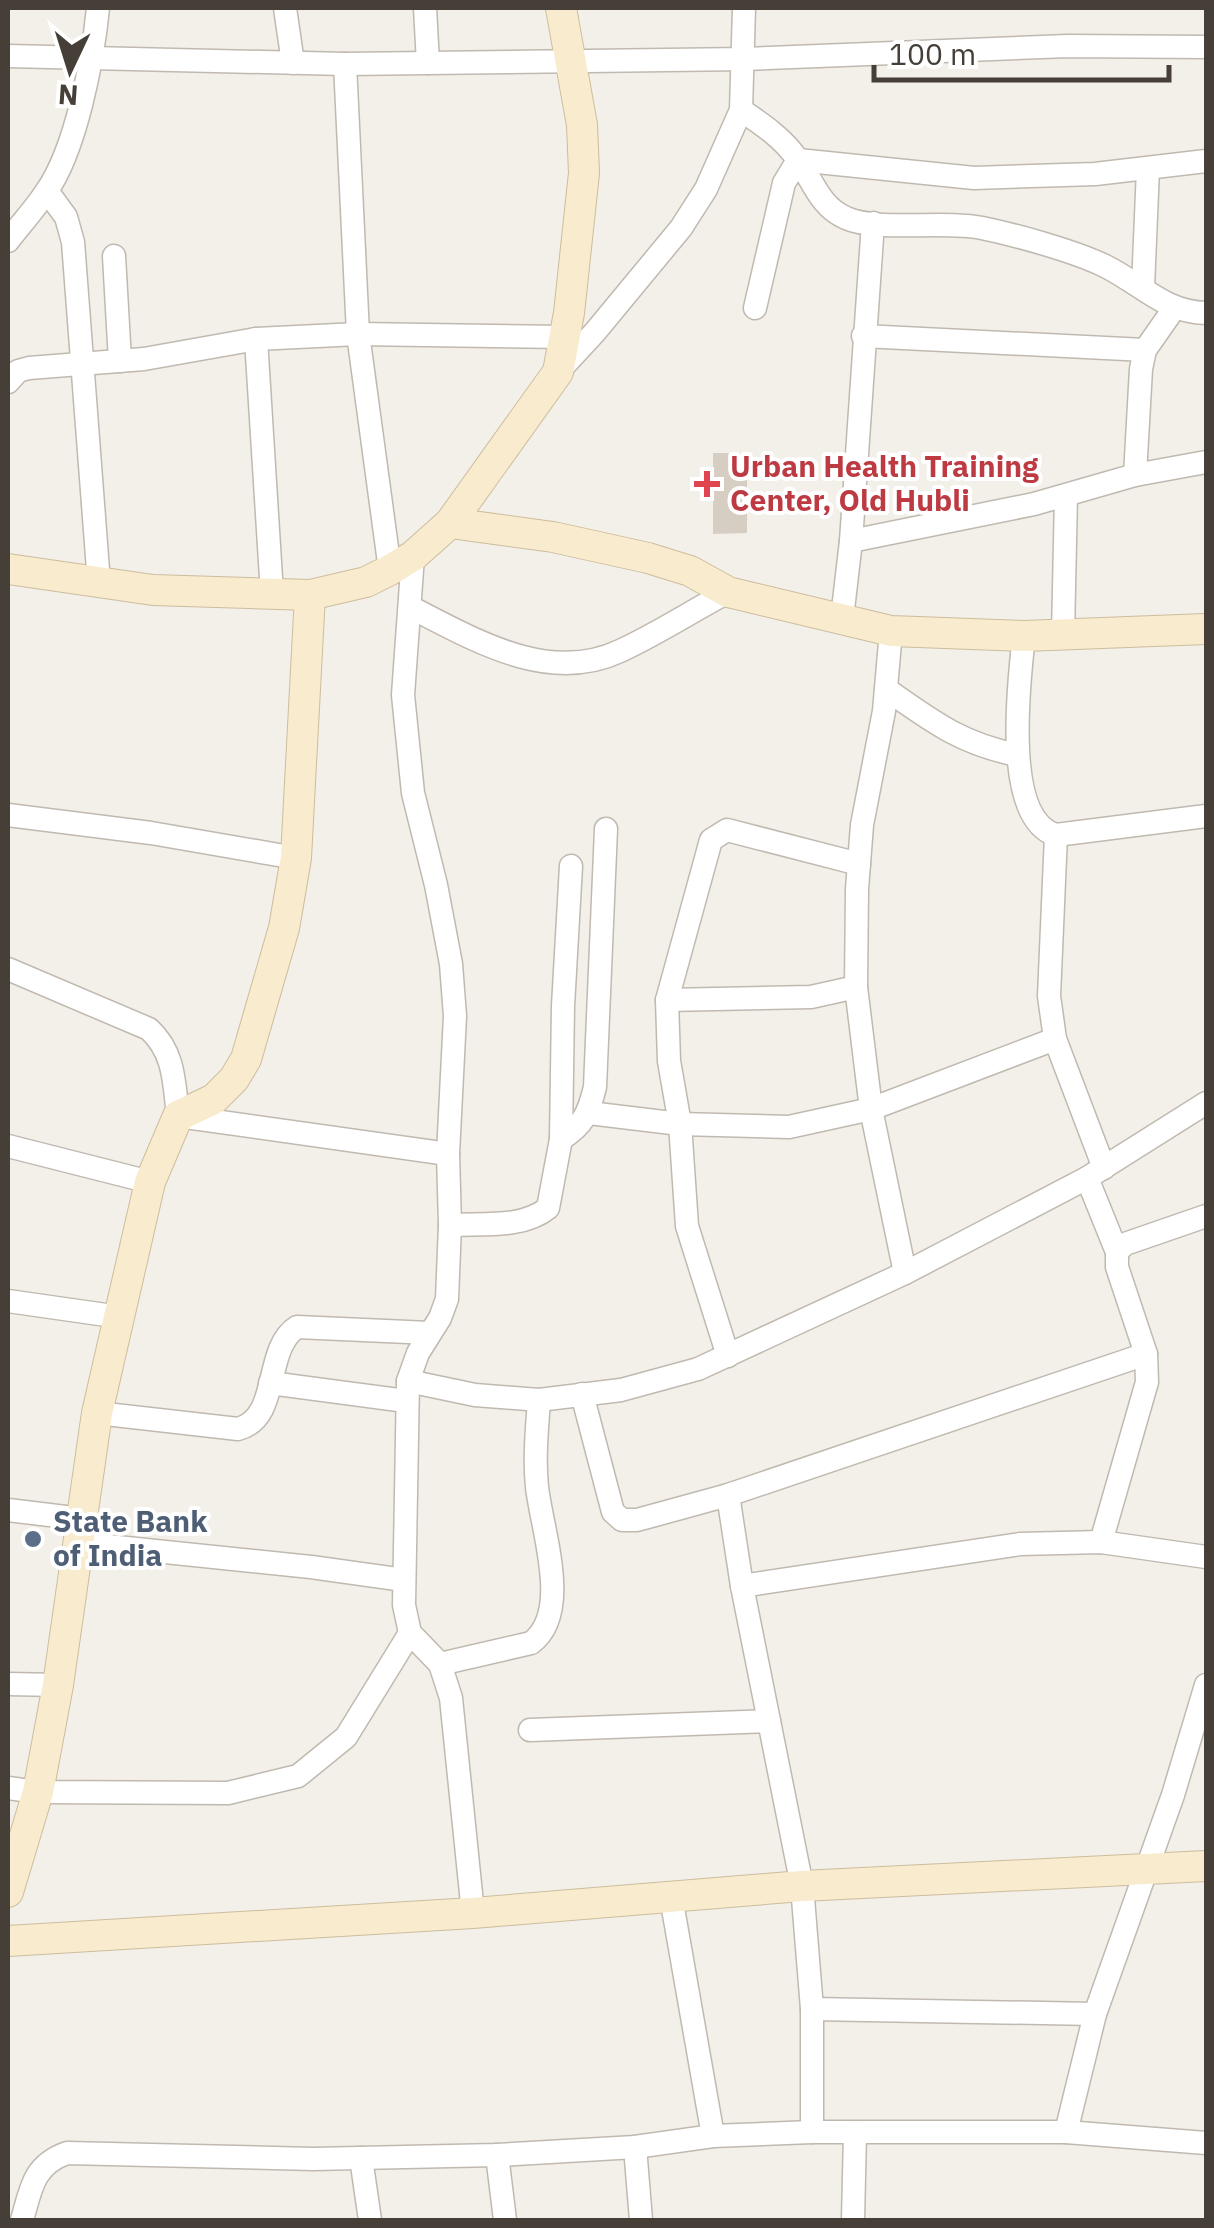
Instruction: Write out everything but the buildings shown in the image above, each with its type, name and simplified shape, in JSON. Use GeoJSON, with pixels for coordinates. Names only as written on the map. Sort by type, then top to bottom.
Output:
{"type":"FeatureCollection","features":[{"type":"Feature","properties":{"kind":"main road"},"geometry":{"type":"LineString","coordinates":[[8,569],[153,590],[310,596],[366,582],[401,563],[450,523],[558,372],[584,173],[582,125],[561,8]]}},
{"type":"Feature","properties":{"kind":"main road"},"geometry":{"type":"LineString","coordinates":[[450,523],[553,537],[648,558],[690,572],[728,592],[891,632],[1024,636],[1206,630]]}},
{"type":"Feature","properties":{"kind":"main road"},"geometry":{"type":"LineString","coordinates":[[10,1879],[38,1792],[58,1685],[98,1413],[150,1182],[178,1116],[214,1099],[234,1079],[246,1058],[284,928],[296,858],[310,596]]}},
{"type":"Feature","properties":{"kind":"main road"},"geometry":{"type":"LineString","coordinates":[[8,1941],[473,1912],[802,1886],[1206,1866]]}},
{"type":"Feature","properties":{"kind":"street"},"geometry":{"type":"LineString","coordinates":[[8,240],[47,191],[60,166],[94,59],[98,8]]}},
{"type":"Feature","properties":{"kind":"street"},"geometry":{"type":"LineString","coordinates":[[285,8],[292,63]]}},
{"type":"Feature","properties":{"kind":"street"},"geometry":{"type":"LineString","coordinates":[[426,8],[428,64]]}},
{"type":"Feature","properties":{"kind":"street"},"geometry":{"type":"LineString","coordinates":[[558,372],[681,228],[706,189],[742,110],[744,8]]}},
{"type":"Feature","properties":{"kind":"street"},"geometry":{"type":"LineString","coordinates":[[8,56],[428,64],[745,59],[1068,46],[1206,47]]}},
{"type":"Feature","properties":{"kind":"street"},"geometry":{"type":"LineString","coordinates":[[345,64],[358,334],[410,607],[404,695],[413,793],[436,885],[455,1016],[448,1154],[448,1299],[407,1391],[404,1605],[410,1633],[440,1664],[451,1698],[473,1912]]}},
{"type":"Feature","properties":{"kind":"street"},"geometry":{"type":"LineString","coordinates":[[742,110],[769,129],[798,160],[825,203],[846,219],[980,228],[1101,264],[1143,287],[1173,310],[1206,313]]}},
{"type":"Feature","properties":{"kind":"street"},"geometry":{"type":"LineString","coordinates":[[798,160],[974,178],[1206,161]]}},
{"type":"Feature","properties":{"kind":"street"},"geometry":{"type":"LineString","coordinates":[[755,308],[784,183],[798,160]]}},
{"type":"Feature","properties":{"kind":"street"},"geometry":{"type":"LineString","coordinates":[[1143,287],[1148,168]]}},
{"type":"Feature","properties":{"kind":"street"},"geometry":{"type":"LineString","coordinates":[[47,191],[70,227],[99,583]]}},
{"type":"Feature","properties":{"kind":"street"},"geometry":{"type":"LineString","coordinates":[[842,618],[852,541],[873,223]]}},
{"type":"Feature","properties":{"kind":"street"},"geometry":{"type":"LineString","coordinates":[[114,256],[120,361]]}},
{"type":"Feature","properties":{"kind":"street"},"geometry":{"type":"LineString","coordinates":[[1135,475],[1145,350],[1173,310]]}},
{"type":"Feature","properties":{"kind":"street"},"geometry":{"type":"LineString","coordinates":[[8,382],[18,371],[30,368],[120,361],[256,339],[358,334],[564,337]]}},
{"type":"Feature","properties":{"kind":"street"},"geometry":{"type":"LineString","coordinates":[[863,336],[1145,350]]}},
{"type":"Feature","properties":{"kind":"street"},"geometry":{"type":"LineString","coordinates":[[256,339],[272,594]]}},
{"type":"Feature","properties":{"kind":"street"},"geometry":{"type":"LineString","coordinates":[[852,541],[1206,462]]}},
{"type":"Feature","properties":{"kind":"street"},"geometry":{"type":"LineString","coordinates":[[1064,634],[1066,496]]}},
{"type":"Feature","properties":{"kind":"street"},"geometry":{"type":"LineString","coordinates":[[410,607],[504,652],[531,660],[576,662],[617,653],[728,592]]}},
{"type":"Feature","properties":{"kind":"street"},"geometry":{"type":"LineString","coordinates":[[891,632],[886,689],[862,825],[856,987],[871,1108],[905,1273]]}},
{"type":"Feature","properties":{"kind":"street"},"geometry":{"type":"LineString","coordinates":[[1024,636],[1016,718],[1017,755],[1039,827],[1056,835],[1206,816]]}},
{"type":"Feature","properties":{"kind":"street"},"geometry":{"type":"LineString","coordinates":[[886,689],[948,732],[986,748],[1017,755]]}},
{"type":"Feature","properties":{"kind":"street"},"geometry":{"type":"LineString","coordinates":[[8,815],[152,833],[296,858]]}},
{"type":"Feature","properties":{"kind":"street"},"geometry":{"type":"LineString","coordinates":[[560,1139],[578,1129],[589,1113],[594,1086],[606,829]]}},
{"type":"Feature","properties":{"kind":"street"},"geometry":{"type":"LineString","coordinates":[[728,1356],[687,1226],[680,1124],[668,1061],[667,1000],[697,884],[711,840],[718,833],[738,831],[859,864]]}},
{"type":"Feature","properties":{"kind":"street"},"geometry":{"type":"LineString","coordinates":[[1056,835],[1049,996],[1055,1039],[1096,1173],[1117,1252],[1116,1267],[1146,1354],[1143,1404],[1101,1542]]}},
{"type":"Feature","properties":{"kind":"street"},"geometry":{"type":"LineString","coordinates":[[450,1225],[516,1222],[536,1217],[548,1208],[560,1139],[571,866]]}},
{"type":"Feature","properties":{"kind":"street"},"geometry":{"type":"LineString","coordinates":[[8,969],[150,1030],[170,1058],[178,1116],[448,1154]]}},
{"type":"Feature","properties":{"kind":"street"},"geometry":{"type":"LineString","coordinates":[[667,1000],[811,997],[856,987]]}},
{"type":"Feature","properties":{"kind":"street"},"geometry":{"type":"LineString","coordinates":[[589,1113],[680,1124],[789,1127],[871,1108],[1055,1039]]}},
{"type":"Feature","properties":{"kind":"street"},"geometry":{"type":"LineString","coordinates":[[270,1383],[539,1400],[646,1384],[698,1369],[905,1273],[1096,1173],[1206,1102]]}},
{"type":"Feature","properties":{"kind":"street"},"geometry":{"type":"LineString","coordinates":[[8,1146],[150,1182]]}},
{"type":"Feature","properties":{"kind":"street"},"geometry":{"type":"LineString","coordinates":[[1117,1252],[1125,1244],[1206,1216]]}},
{"type":"Feature","properties":{"kind":"street"},"geometry":{"type":"LineString","coordinates":[[8,1301],[120,1317]]}},
{"type":"Feature","properties":{"kind":"street"},"geometry":{"type":"LineString","coordinates":[[98,1413],[238,1429],[251,1426],[260,1414],[284,1340],[296,1326],[430,1333]]}},
{"type":"Feature","properties":{"kind":"street"},"geometry":{"type":"LineString","coordinates":[[582,1394],[612,1512],[622,1520],[637,1520],[728,1495],[1146,1354]]}},
{"type":"Feature","properties":{"kind":"street"},"geometry":{"type":"LineString","coordinates":[[440,1664],[531,1643],[543,1634],[550,1620],[552,1592],[537,1486],[539,1400]]}},
{"type":"Feature","properties":{"kind":"street"},"geometry":{"type":"LineString","coordinates":[[728,1495],[742,1586],[802,1886],[812,2009],[812,2132]]}},
{"type":"Feature","properties":{"kind":"street"},"geometry":{"type":"LineString","coordinates":[[8,1510],[80,1531],[404,1580]]}},
{"type":"Feature","properties":{"kind":"street"},"geometry":{"type":"LineString","coordinates":[[742,1586],[1020,1544],[1101,1542],[1206,1557]]}},
{"type":"Feature","properties":{"kind":"street"},"geometry":{"type":"LineString","coordinates":[[8,1788],[38,1792],[228,1793],[298,1776],[346,1737],[410,1633]]}},
{"type":"Feature","properties":{"kind":"street"},"geometry":{"type":"LineString","coordinates":[[8,1684],[58,1685]]}},
{"type":"Feature","properties":{"kind":"street"},"geometry":{"type":"LineString","coordinates":[[1066,2132],[1095,2014],[1206,1686]]}},
{"type":"Feature","properties":{"kind":"street"},"geometry":{"type":"LineString","coordinates":[[530,1730],[769,1721]]}},
{"type":"Feature","properties":{"kind":"street"},"geometry":{"type":"LineString","coordinates":[[671,1896],[713,2136]]}},
{"type":"Feature","properties":{"kind":"street"},"geometry":{"type":"LineString","coordinates":[[812,2009],[1095,2014]]}},
{"type":"Feature","properties":{"kind":"street"},"geometry":{"type":"LineString","coordinates":[[22,2220],[38,2174],[49,2159],[67,2153],[361,2158],[497,2155],[635,2147],[713,2136],[812,2132],[1066,2132],[1206,2143]]}},
{"type":"Feature","properties":{"kind":"street"},"geometry":{"type":"LineString","coordinates":[[852,2220],[855,2133]]}},
{"type":"Feature","properties":{"kind":"street"},"geometry":{"type":"LineString","coordinates":[[635,2147],[641,2220]]}},
{"type":"Feature","properties":{"kind":"street"},"geometry":{"type":"LineString","coordinates":[[497,2155],[504,2220]]}},
{"type":"Feature","properties":{"kind":"street"},"geometry":{"type":"LineString","coordinates":[[361,2158],[370,2220]]}},
{"type":"Feature","properties":{"kind":"place","name":"Urban Health Training Center, Old Hubli"},"geometry":{"type":"Point","coordinates":[707,484]}},
{"type":"Feature","properties":{"kind":"place","name":"State Bank of India"},"geometry":{"type":"Point","coordinates":[33,1539]}}]}
